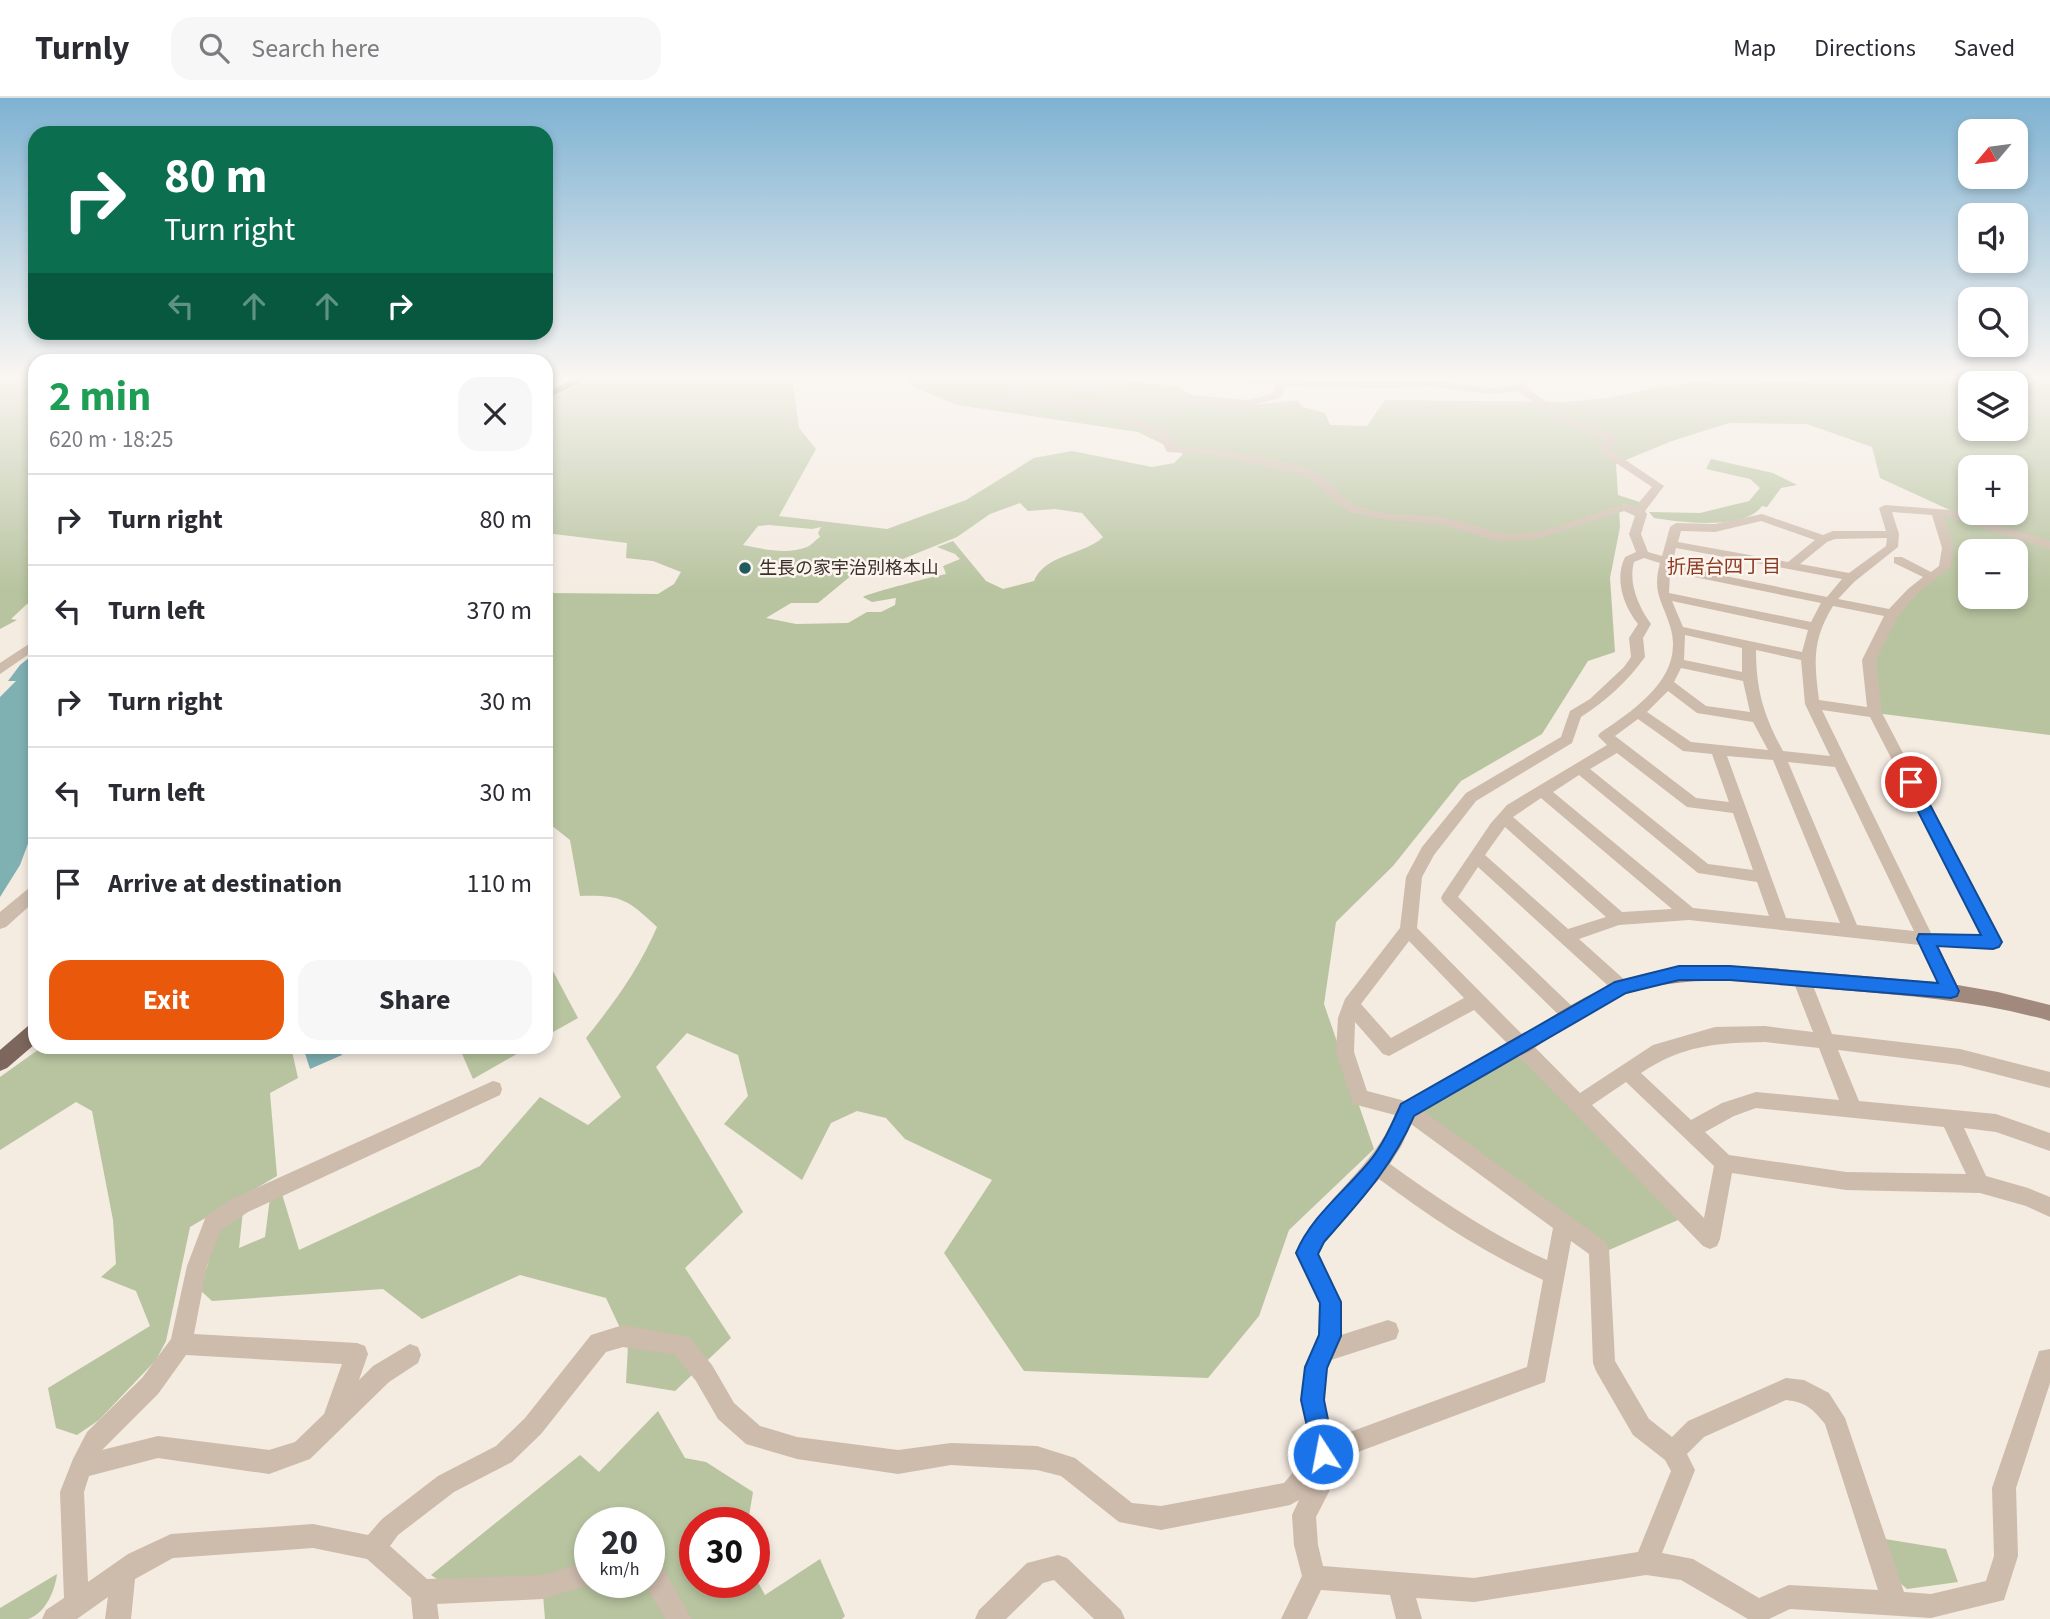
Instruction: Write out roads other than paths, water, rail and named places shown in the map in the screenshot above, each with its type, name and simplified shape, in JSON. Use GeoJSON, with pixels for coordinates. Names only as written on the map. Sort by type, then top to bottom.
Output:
{"type":"FeatureCollection","features":[{"type":"Feature","properties":{"kind":"main road"},"geometry":{"type":"LineString","coordinates":[[0,1062],[28,1038]]}},
{"type":"Feature","properties":{"kind":"street"},"geometry":{"type":"LineString","coordinates":[[1169,446],[1171,450],[1208,451],[1300,470],[1318,478],[1345,505],[1376,515],[1441,521],[1487,536],[1523,538],[1625,507],[1640,514],[1635,539],[1643,554],[1667,565],[1892,614]]}},
{"type":"Feature","properties":{"kind":"street"},"geometry":{"type":"LineString","coordinates":[[1607,446],[1602,449],[1605,452],[1658,486],[1637,511]]}},
{"type":"Feature","properties":{"kind":"street"},"geometry":{"type":"LineString","coordinates":[[1890,556],[1893,534],[1885,508],[1937,511],[2050,545]]}},
{"type":"Feature","properties":{"kind":"street"},"geometry":{"type":"LineString","coordinates":[[1566,937],[1619,919],[1689,914],[1925,939],[1993,942],[1875,713],[1869,660],[1892,614],[1945,566],[1948,548],[1937,511]]}},
{"type":"Feature","properties":{"kind":"street"},"geometry":{"type":"LineString","coordinates":[[1737,808],[1692,803],[1605,736],[1639,713],[1667,684],[1678,663],[1678,631],[1662,585],[1676,527],[1715,528],[1762,517],[1823,539]]}},
{"type":"Feature","properties":{"kind":"street"},"geometry":{"type":"LineString","coordinates":[[1791,566],[1823,539],[1846,533],[1893,534]]}},
{"type":"Feature","properties":{"kind":"street"},"geometry":{"type":"LineString","coordinates":[[1672,544],[1849,577]]}},
{"type":"Feature","properties":{"kind":"street"},"geometry":{"type":"LineString","coordinates":[[1643,554],[1629,560],[1626,565],[1634,611],[1645,624],[1636,638],[1638,657],[1629,670],[1595,702],[1575,714],[1567,740],[1471,797],[1428,850],[1415,877],[1408,930],[1351,1004],[1345,1024],[1343,1052],[1360,1098],[1408,1110],[1599,1249],[1604,1363],[1641,1427],[1673,1452],[1683,1470],[1646,1563]]}},
{"type":"Feature","properties":{"kind":"street"},"geometry":{"type":"LineString","coordinates":[[1890,556],[1932,576]]}},
{"type":"Feature","properties":{"kind":"street"},"geometry":{"type":"LineString","coordinates":[[1890,556],[1849,577],[1814,627],[1808,657],[1812,704],[1951,991]]}},
{"type":"Feature","properties":{"kind":"street"},"geometry":{"type":"LineString","coordinates":[[1665,596],[1814,627]]}},
{"type":"Feature","properties":{"kind":"street"},"geometry":{"type":"LineString","coordinates":[[1678,631],[1808,657]]}},
{"type":"Feature","properties":{"kind":"street"},"geometry":{"type":"LineString","coordinates":[[1749,645],[1749,678],[1758,718],[1778,756],[1852,931]]}},
{"type":"Feature","properties":{"kind":"street"},"geometry":{"type":"LineString","coordinates":[[0,670],[28,649]]}},
{"type":"Feature","properties":{"kind":"street"},"geometry":{"type":"LineString","coordinates":[[1678,663],[1749,678]]}},
{"type":"Feature","properties":{"kind":"street"},"geometry":{"type":"LineString","coordinates":[[1667,684],[1702,710],[1758,718]]}},
{"type":"Feature","properties":{"kind":"street"},"geometry":{"type":"LineString","coordinates":[[1812,704],[1875,713]]}},
{"type":"Feature","properties":{"kind":"street"},"geometry":{"type":"LineString","coordinates":[[1639,713],[1688,747],[1840,762]]}},
{"type":"Feature","properties":{"kind":"street"},"geometry":{"type":"LineString","coordinates":[[1571,1016],[1449,898],[1512,809],[1617,746]]}},
{"type":"Feature","properties":{"kind":"street"},"geometry":{"type":"LineString","coordinates":[[1718,750],[1780,923]]}},
{"type":"Feature","properties":{"kind":"street"},"geometry":{"type":"LineString","coordinates":[[1580,768],[1704,869],[1763,877]]}},
{"type":"Feature","properties":{"kind":"street"},"geometry":{"type":"LineString","coordinates":[[1542,791],[1689,914]]}},
{"type":"Feature","properties":{"kind":"street"},"geometry":{"type":"LineString","coordinates":[[1504,818],[1619,919]]}},
{"type":"Feature","properties":{"kind":"street"},"geometry":{"type":"LineString","coordinates":[[1477,857],[1621,987]]}},
{"type":"Feature","properties":{"kind":"street"},"geometry":{"type":"LineString","coordinates":[[0,922],[28,898]]}},
{"type":"Feature","properties":{"kind":"street"},"geometry":{"type":"LineString","coordinates":[[1408,930],[1710,1240],[1724,1163]]}},
{"type":"Feature","properties":{"kind":"street"},"geometry":{"type":"LineString","coordinates":[[1294,1619],[1314,1577],[1306,1545],[1304,1515],[1320,1486],[1323,1454],[1312,1400],[1316,1367],[1330,1336],[1330,1302],[1307,1253],[1317,1235],[1377,1167],[1395,1139],[1408,1110],[1621,987],[1679,973],[1730,973],[1951,991],[2014,1001],[2050,1013]]}},
{"type":"Feature","properties":{"kind":"street"},"geometry":{"type":"LineString","coordinates":[[1801,978],[1852,1108]]}},
{"type":"Feature","properties":{"kind":"street"},"geometry":{"type":"LineString","coordinates":[[1351,1004],[1389,1048],[1476,1000]]}},
{"type":"Feature","properties":{"kind":"street"},"geometry":{"type":"LineString","coordinates":[[1578,1104],[1658,1051],[1715,1035],[1765,1034],[1960,1057],[2050,1080]]}},
{"type":"Feature","properties":{"kind":"street"},"geometry":{"type":"LineString","coordinates":[[1628,1072],[1724,1163],[1846,1181],[1980,1184],[2028,1197],[2050,1207]]}},
{"type":"Feature","properties":{"kind":"street"},"geometry":{"type":"LineString","coordinates":[[77,1604],[72,1492],[95,1440],[150,1386],[181,1344],[197,1266],[213,1223],[241,1205],[493,1089]]}},
{"type":"Feature","properties":{"kind":"street"},"geometry":{"type":"LineString","coordinates":[[1690,1130],[1729,1109],[1756,1100],[1996,1123],[2050,1142]]}},
{"type":"Feature","properties":{"kind":"street"},"geometry":{"type":"LineString","coordinates":[[1950,1120],[1980,1184]]}},
{"type":"Feature","properties":{"kind":"street"},"geometry":{"type":"LineString","coordinates":[[1377,1167],[1453,1221],[1508,1253],[1554,1274]]}},
{"type":"Feature","properties":{"kind":"street"},"geometry":{"type":"LineString","coordinates":[[373,1548],[390,1527],[446,1484],[504,1454],[533,1426],[576,1368],[599,1343],[623,1336],[681,1345],[704,1373],[726,1410],[754,1436],[797,1448],[898,1462],[951,1454],[1037,1458],[1067,1466],[1127,1514],[1161,1518],[1224,1508],[1290,1493],[1323,1454],[1537,1374],[1564,1223]]}},
{"type":"Feature","properties":{"kind":"street"},"geometry":{"type":"LineString","coordinates":[[1323,1351],[1388,1331]]}},
{"type":"Feature","properties":{"kind":"street"},"geometry":{"type":"LineString","coordinates":[[181,1344],[357,1354],[333,1421]]}},
{"type":"Feature","properties":{"kind":"street"},"geometry":{"type":"LineString","coordinates":[[81,1467],[158,1447],[269,1462],[302,1451],[382,1374],[410,1355]]}},
{"type":"Feature","properties":{"kind":"street"},"geometry":{"type":"LineString","coordinates":[[1314,1577],[1474,1590],[1646,1563],[1684,1568],[1756,1615],[1790,1597],[1931,1606],[1995,1591],[2006,1556],[2004,1488],[2047,1359]]}},
{"type":"Feature","properties":{"kind":"street"},"geometry":{"type":"LineString","coordinates":[[1673,1452],[1696,1429],[1786,1389],[1804,1391],[1821,1401],[1834,1418],[1895,1603]]}},
{"type":"Feature","properties":{"kind":"street"},"geometry":{"type":"LineString","coordinates":[[55,1619],[123,1573],[171,1546],[313,1536],[373,1548],[423,1592],[426,1619]]}},
{"type":"Feature","properties":{"kind":"street"},"geometry":{"type":"LineString","coordinates":[[988,1619],[1036,1572],[1058,1567],[1112,1619]]}},
{"type":"Feature","properties":{"kind":"street"},"geometry":{"type":"LineString","coordinates":[[118,1619],[123,1573]]}},
{"type":"Feature","properties":{"kind":"street"},"geometry":{"type":"LineString","coordinates":[[423,1592],[543,1587],[574,1578]]}},
{"type":"Feature","properties":{"kind":"street"},"geometry":{"type":"LineString","coordinates":[[1400,1585],[1409,1619]]}},
{"type":"Feature","properties":{"kind":"street"},"geometry":{"type":"LineString","coordinates":[[665,1595],[679,1619]]}},
{"type":"Feature","properties":{"kind":"water"},"geometry":{"type":"Polygon","coordinates":[[[28,659],[28,844],[20,865],[0,897],[0,697],[16,681],[8,681],[28,659]]]}},
{"type":"Feature","properties":{"kind":"water"},"geometry":{"type":"Polygon","coordinates":[[[305,1054],[342,1054],[342,1055],[310,1069],[305,1054]]]}},
{"type":"Feature","properties":{"kind":"place","name":"生長の家宇治別格本山"},"geometry":{"type":"Point","coordinates":[745,568]}},
{"type":"Feature","properties":{"kind":"district","name":"折居台四丁目"},"geometry":{"type":"Point","coordinates":[1724,566]}}]}
